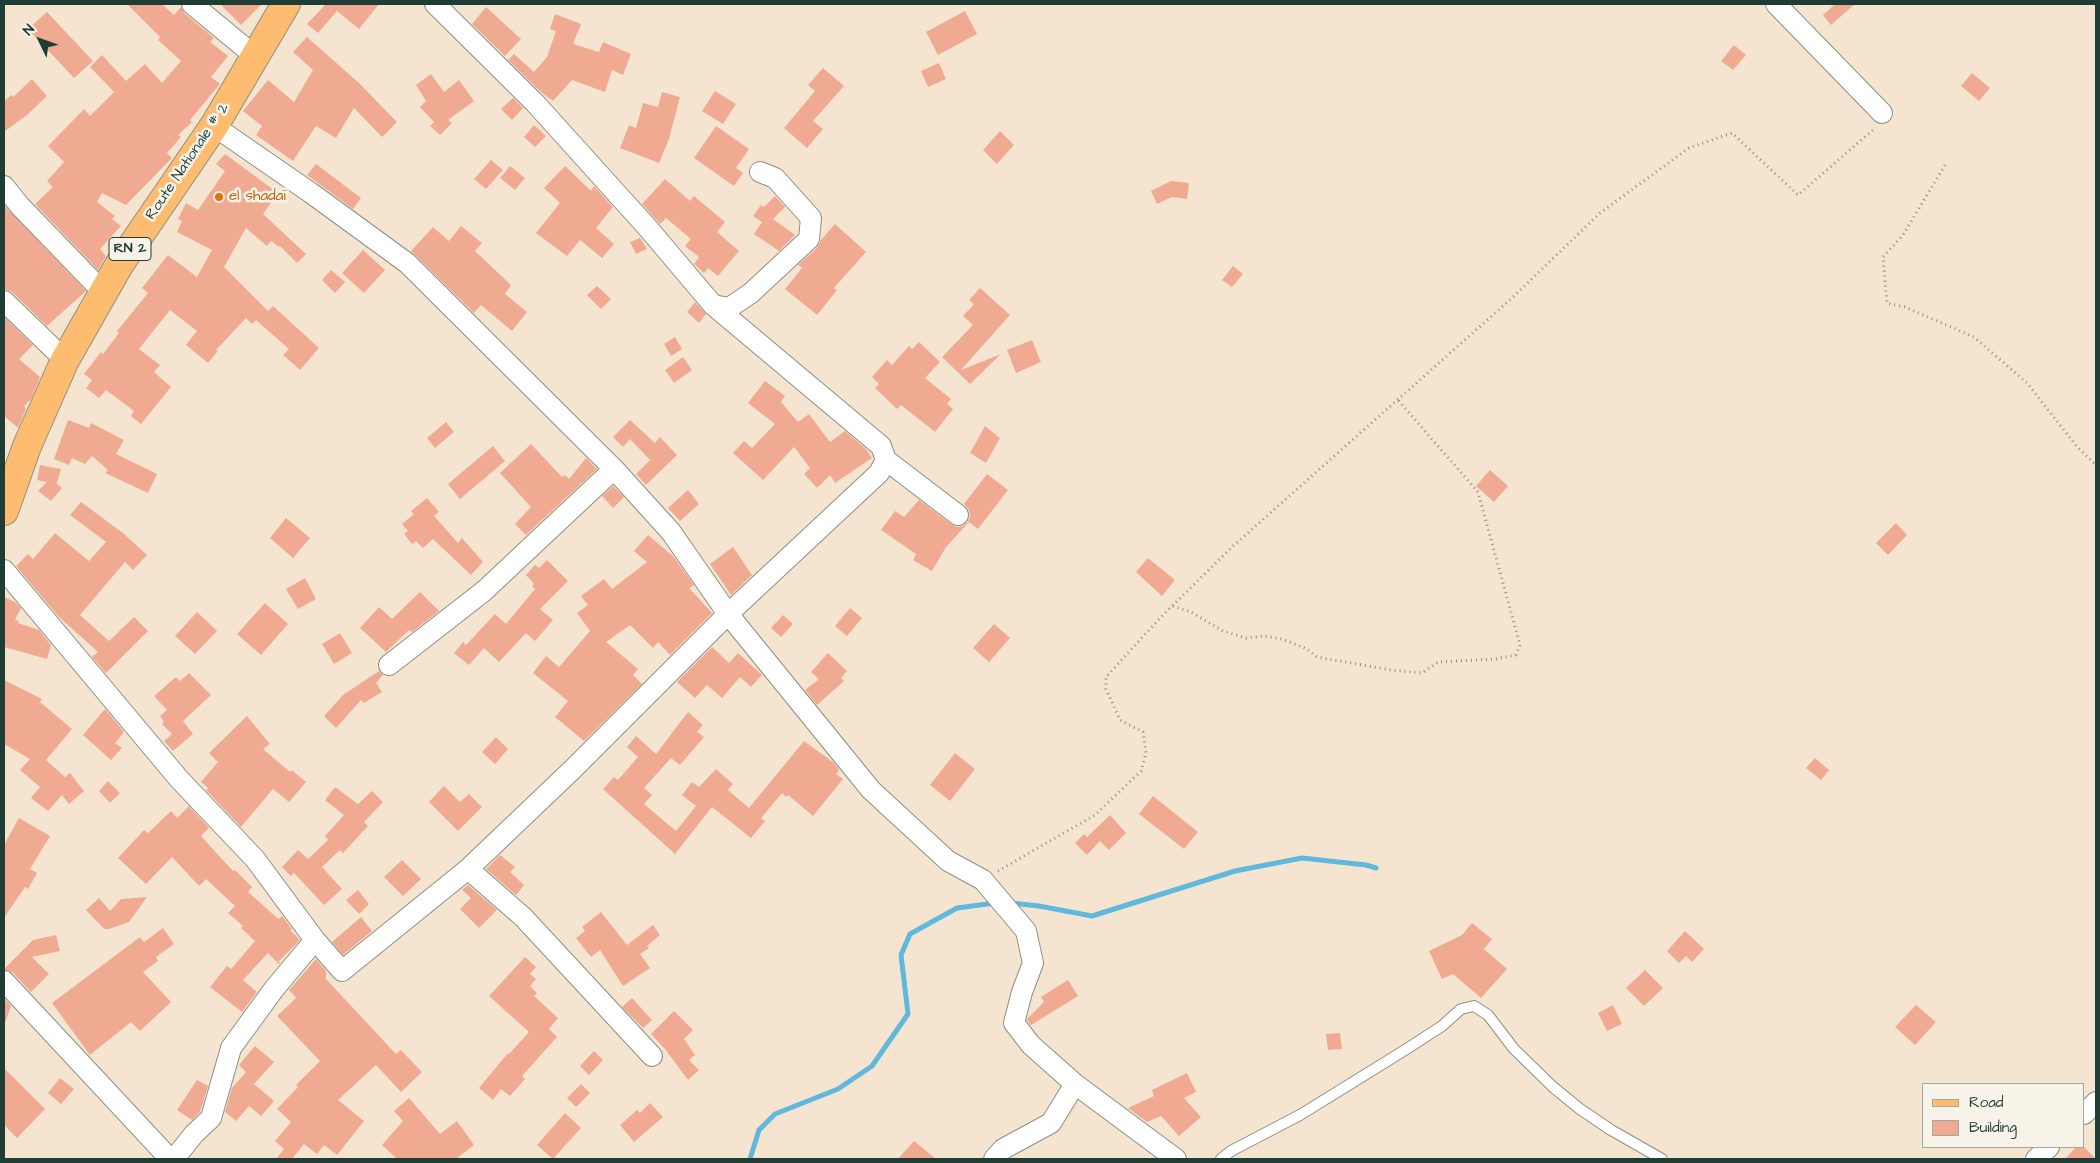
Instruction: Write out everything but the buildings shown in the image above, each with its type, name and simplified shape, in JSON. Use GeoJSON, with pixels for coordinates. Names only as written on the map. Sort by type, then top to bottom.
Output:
{"type":"FeatureCollection","features":[{"type":"Feature","properties":{"kind":"main road","name":"Route Nationale # 2"},"geometry":{"type":"LineString","coordinates":[[4,511],[26,446],[65,360],[119,265],[214,126],[286,4]]}},
{"type":"Feature","properties":{"kind":"street"},"geometry":{"type":"LineString","coordinates":[[192,4],[256,57]]}},
{"type":"Feature","properties":{"kind":"street"},"geometry":{"type":"LineString","coordinates":[[436,4],[534,103],[647,227],[713,305],[881,446],[886,460],[958,515]]}},
{"type":"Feature","properties":{"kind":"street"},"geometry":{"type":"LineString","coordinates":[[1776,4],[1882,114]]}},
{"type":"Feature","properties":{"kind":"street"},"geometry":{"type":"LineString","coordinates":[[214,126],[311,193],[407,263],[614,469],[671,532],[728,614],[871,790],[948,861],[984,880],[1026,931],[1033,963],[1022,992],[1014,1023],[1031,1045],[1075,1084],[1176,1159]]}},
{"type":"Feature","properties":{"kind":"street"},"geometry":{"type":"LineString","coordinates":[[713,305],[729,308],[744,298],[809,239],[811,218],[776,178],[760,172]]}},
{"type":"Feature","properties":{"kind":"street"},"geometry":{"type":"LineString","coordinates":[[4,186],[20,206],[103,292]]}},
{"type":"Feature","properties":{"kind":"street"},"geometry":{"type":"LineString","coordinates":[[4,301],[65,360]]}},
{"type":"Feature","properties":{"kind":"street"},"geometry":{"type":"LineString","coordinates":[[4,570],[179,779],[255,860],[315,940],[342,971],[468,869],[573,769],[728,614],[879,473],[886,460]]}},
{"type":"Feature","properties":{"kind":"street"},"geometry":{"type":"LineString","coordinates":[[389,665],[484,591],[614,469]]}},
{"type":"Feature","properties":{"kind":"street"},"geometry":{"type":"LineString","coordinates":[[468,869],[524,917],[652,1056]]}},
{"type":"Feature","properties":{"kind":"street"},"geometry":{"type":"LineString","coordinates":[[4,981],[172,1159],[211,1118],[231,1048],[274,989],[315,940]]}},
{"type":"Feature","properties":{"kind":"street"},"geometry":{"type":"LineString","coordinates":[[994,1159],[1003,1149],[1051,1123],[1075,1084]]}},
{"type":"Feature","properties":{"kind":"street"},"geometry":{"type":"LineString","coordinates":[[2085,1113],[2096,1102]]}},
{"type":"Feature","properties":{"kind":"street"},"geometry":{"type":"LineString","coordinates":[[2036,1159],[2048,1148]]}},
{"type":"Feature","properties":{"kind":"lane"},"geometry":{"type":"LineString","coordinates":[[1221,1159],[1232,1151],[1300,1115],[1405,1050],[1442,1026],[1461,1009],[1474,1006],[1488,1015],[1514,1049],[1552,1086],[1580,1109],[1611,1130],[1662,1159]]}},
{"type":"Feature","properties":{"kind":"path"},"geometry":{"type":"LineString","coordinates":[[984,880],[1095,816],[1141,771],[1146,753],[1143,732],[1120,720],[1106,689],[1106,677],[1232,547],[1512,298],[1600,214],[1689,148],[1732,133],[1798,195],[1885,119],[1882,114]]}},
{"type":"Feature","properties":{"kind":"path"},"geometry":{"type":"LineString","coordinates":[[1945,165],[1904,235],[1883,257],[1887,302],[1905,307],[1974,337],[2027,383],[2078,448],[2096,465]]}},
{"type":"Feature","properties":{"kind":"path"},"geometry":{"type":"LineString","coordinates":[[1173,606],[1191,612],[1223,631],[1246,638],[1264,636],[1282,639],[1307,649],[1317,657],[1391,670],[1422,673],[1438,662],[1496,659],[1516,655],[1520,645],[1478,492],[1397,399]]}},
{"type":"Feature","properties":{"kind":"waterway"},"geometry":{"type":"LineString","coordinates":[[1011,903],[1092,916],[1235,871],[1302,858],[1366,865],[1376,868]]}},
{"type":"Feature","properties":{"kind":"waterway"},"geometry":{"type":"LineString","coordinates":[[750,1159],[759,1130],[775,1114],[838,1089],[872,1066],[908,1014],[901,955],[910,934],[957,908],[995,903]]}},
{"type":"Feature","properties":{"kind":"place","name":"el shadaï"},"geometry":{"type":"Point","coordinates":[219,197]}}]}
